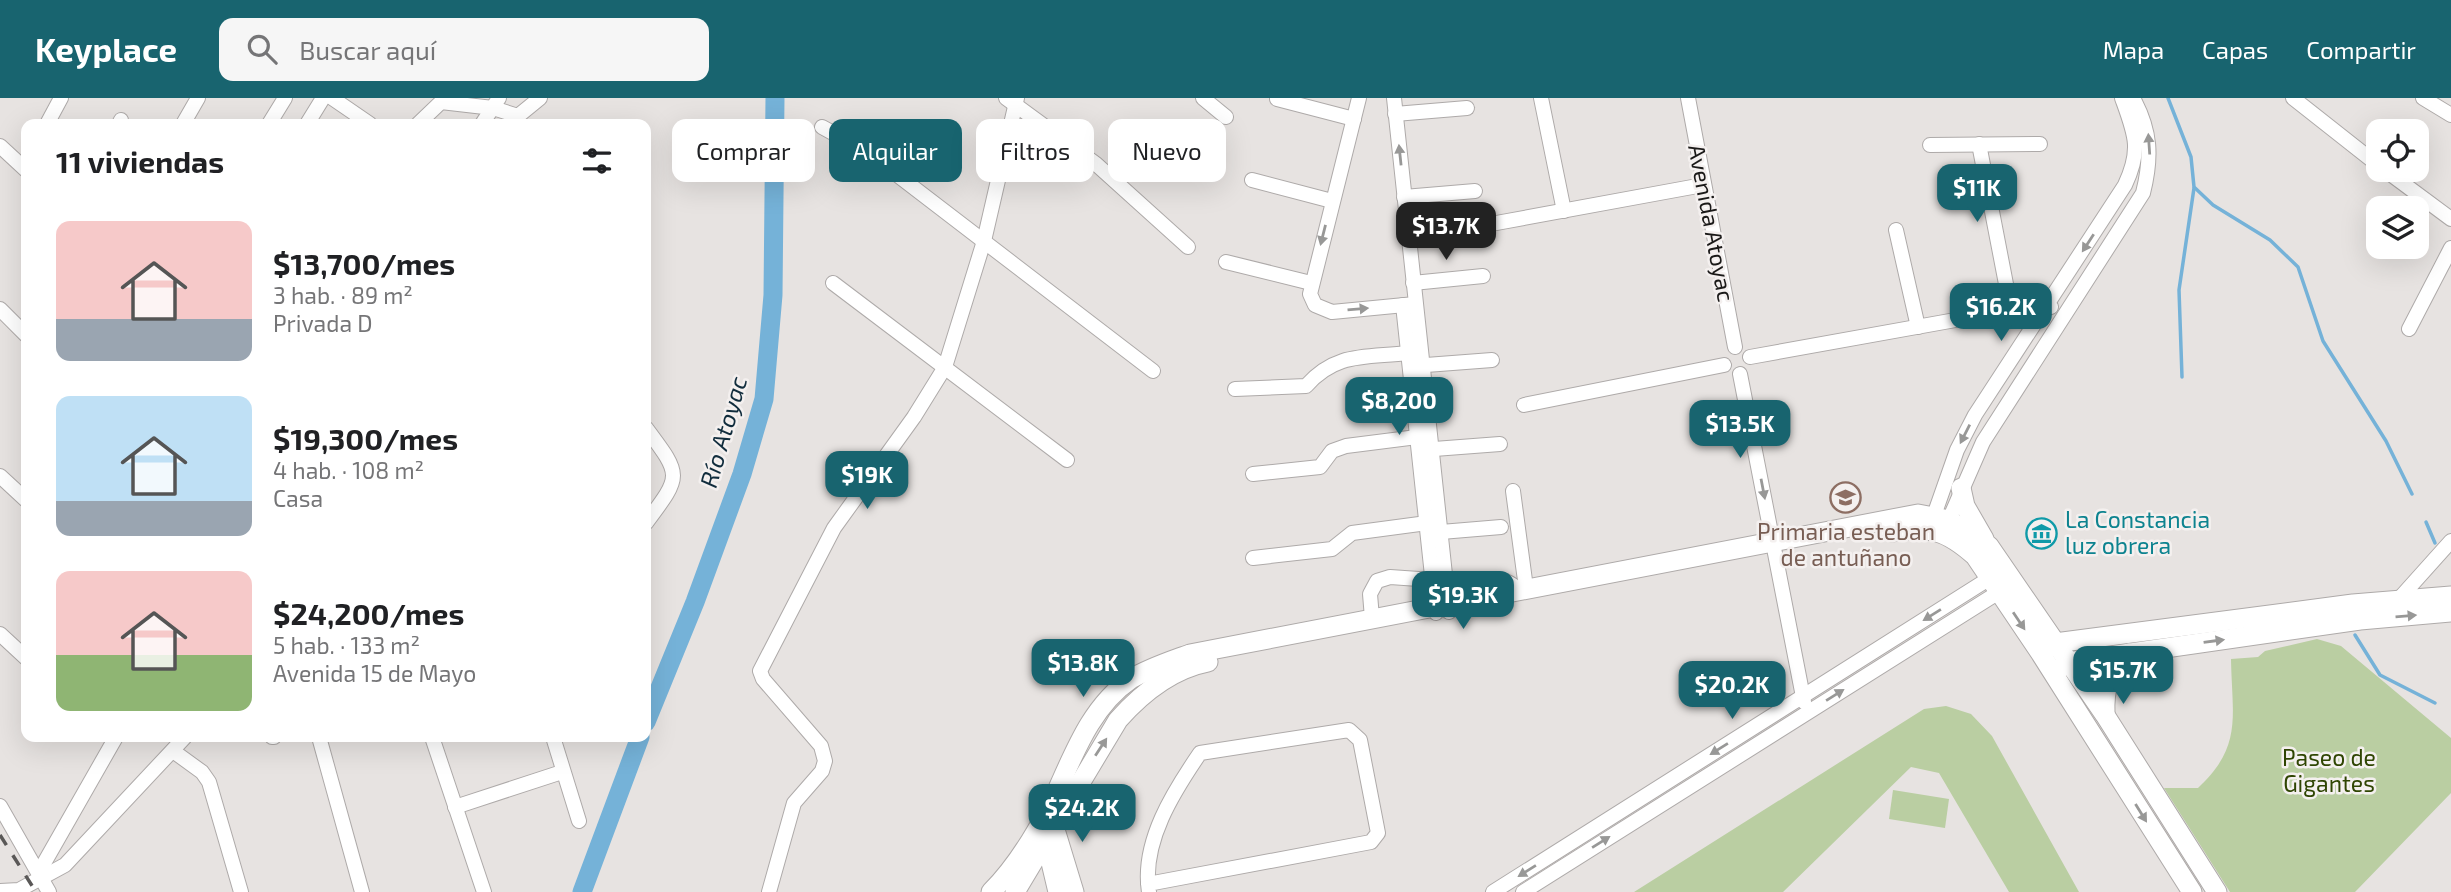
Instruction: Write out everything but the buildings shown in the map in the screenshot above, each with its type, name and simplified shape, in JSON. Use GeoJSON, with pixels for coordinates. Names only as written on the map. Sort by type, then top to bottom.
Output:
{"type":"FeatureCollection","features":[{"type":"Feature","properties":{"kind":"main road"},"geometry":{"type":"LineString","coordinates":[[1961,488],[1965,506],[2192,892]]}},
{"type":"Feature","properties":{"kind":"main road"},"geometry":{"type":"LineString","coordinates":[[1015,892],[1048,826],[1118,720],[1140,695],[1197,664],[1441,601],[1775,544],[1918,514],[1989,546]]}},
{"type":"Feature","properties":{"kind":"main road"},"geometry":{"type":"LineString","coordinates":[[1939,524],[1975,556],[1995,585],[2048,649]]}},
{"type":"Feature","properties":{"kind":"main road"},"geometry":{"type":"LineString","coordinates":[[991,892],[1048,826],[1074,751],[1100,710],[1131,680],[1190,654],[1372,618],[1441,601],[1775,544]]}},
{"type":"Feature","properties":{"kind":"main road"},"geometry":{"type":"LineString","coordinates":[[2048,649],[2326,607],[2351,616],[2399,599],[2451,596]]}},
{"type":"Feature","properties":{"kind":"main road"},"geometry":{"type":"LineString","coordinates":[[2061,668],[2129,653],[2351,616],[2451,612]]}},
{"type":"Feature","properties":{"kind":"main road"},"geometry":{"type":"LineString","coordinates":[[2105,715],[2104,689],[2112,670],[2129,653]]}},
{"type":"Feature","properties":{"kind":"main road"},"geometry":{"type":"LineString","coordinates":[[2061,668],[2105,715],[2217,892]]}},
{"type":"Feature","properties":{"kind":"main road"},"geometry":{"type":"LineString","coordinates":[[1048,826],[1058,892]]}},
{"type":"Feature","properties":{"kind":"main road"},"geometry":{"type":"LineString","coordinates":[[1048,826],[1074,892]]}},
{"type":"Feature","properties":{"kind":"street"},"geometry":{"type":"LineString","coordinates":[[50,119],[61,98]]}},
{"type":"Feature","properties":{"kind":"street"},"geometry":{"type":"LineString","coordinates":[[186,119],[198,98]]}},
{"type":"Feature","properties":{"kind":"street"},"geometry":{"type":"LineString","coordinates":[[272,119],[285,98]]}},
{"type":"Feature","properties":{"kind":"street"},"geometry":{"type":"LineString","coordinates":[[310,119],[323,98]]}},
{"type":"Feature","properties":{"kind":"street"},"geometry":{"type":"LineString","coordinates":[[332,98],[363,119]]}},
{"type":"Feature","properties":{"kind":"street"},"geometry":{"type":"LineString","coordinates":[[423,119],[441,102],[496,103],[518,116],[540,98]]}},
{"type":"Feature","properties":{"kind":"street"},"geometry":{"type":"LineString","coordinates":[[1203,98],[1226,117]]}},
{"type":"Feature","properties":{"kind":"street"},"geometry":{"type":"LineString","coordinates":[[1359,98],[1310,294],[1315,305],[1324,311],[1409,305]]}},
{"type":"Feature","properties":{"kind":"street"},"geometry":{"type":"LineString","coordinates":[[1394,98],[1413,283],[1409,305],[1413,362],[1441,601]]}},
{"type":"Feature","properties":{"kind":"street"},"geometry":{"type":"LineString","coordinates":[[1541,98],[1564,211]]}},
{"type":"Feature","properties":{"kind":"street","name":"Avenida Atoyac"},"geometry":{"type":"LineString","coordinates":[[1688,98],[1735,347]]}},
{"type":"Feature","properties":{"kind":"street"},"geometry":{"type":"LineString","coordinates":[[1939,524],[1957,450],[1975,415],[2125,186],[2134,166],[2136,135],[2122,98]]}},
{"type":"Feature","properties":{"kind":"street"},"geometry":{"type":"LineString","coordinates":[[1939,524],[1961,488],[1983,442],[2143,192],[2149,170],[2150,141],[2133,98]]}},
{"type":"Feature","properties":{"kind":"street"},"geometry":{"type":"LineString","coordinates":[[2293,98],[2366,156]]}},
{"type":"Feature","properties":{"kind":"street"},"geometry":{"type":"LineString","coordinates":[[2423,98],[2451,115]]}},
{"type":"Feature","properties":{"kind":"street"},"geometry":{"type":"LineString","coordinates":[[1277,99],[1354,118]]}},
{"type":"Feature","properties":{"kind":"street"},"geometry":{"type":"LineString","coordinates":[[769,892],[794,803],[822,771],[825,761],[821,746],[763,679],[760,671],[834,528],[914,417],[946,367],[984,240],[1012,100],[1096,164],[1188,247]]}},
{"type":"Feature","properties":{"kind":"street"},"geometry":{"type":"LineString","coordinates":[[485,119],[496,103]]}},
{"type":"Feature","properties":{"kind":"street"},"geometry":{"type":"LineString","coordinates":[[1395,114],[1467,108]]}},
{"type":"Feature","properties":{"kind":"street"},"geometry":{"type":"LineString","coordinates":[[822,127],[866,151],[1153,371]]}},
{"type":"Feature","properties":{"kind":"street"},"geometry":{"type":"LineString","coordinates":[[1979,144],[2011,310]]}},
{"type":"Feature","properties":{"kind":"street"},"geometry":{"type":"LineString","coordinates":[[1930,145],[2040,144]]}},
{"type":"Feature","properties":{"kind":"street"},"geometry":{"type":"LineString","coordinates":[[0,146],[21,164]]}},
{"type":"Feature","properties":{"kind":"street"},"geometry":{"type":"LineString","coordinates":[[1252,180],[1332,201]]}},
{"type":"Feature","properties":{"kind":"street"},"geometry":{"type":"LineString","coordinates":[[2401,182],[2451,219]]}},
{"type":"Feature","properties":{"kind":"street"},"geometry":{"type":"LineString","coordinates":[[1491,224],[1703,185]]}},
{"type":"Feature","properties":{"kind":"street"},"geometry":{"type":"LineString","coordinates":[[1404,197],[1475,191]]}},
{"type":"Feature","properties":{"kind":"street"},"geometry":{"type":"LineString","coordinates":[[1896,230],[1918,327]]}},
{"type":"Feature","properties":{"kind":"street"},"geometry":{"type":"LineString","coordinates":[[2409,329],[2451,248]]}},
{"type":"Feature","properties":{"kind":"street"},"geometry":{"type":"LineString","coordinates":[[1226,262],[1311,283]]}},
{"type":"Feature","properties":{"kind":"street"},"geometry":{"type":"LineString","coordinates":[[1413,283],[1483,276]]}},
{"type":"Feature","properties":{"kind":"street"},"geometry":{"type":"LineString","coordinates":[[833,283],[1067,460]]}},
{"type":"Feature","properties":{"kind":"street"},"geometry":{"type":"LineString","coordinates":[[1750,357],[2047,304],[2063,317]]}},
{"type":"Feature","properties":{"kind":"street"},"geometry":{"type":"LineString","coordinates":[[0,309],[21,330]]}},
{"type":"Feature","properties":{"kind":"street"},"geometry":{"type":"LineString","coordinates":[[1724,365],[1728,351],[1735,347],[1742,348],[1750,357]]}},
{"type":"Feature","properties":{"kind":"street"},"geometry":{"type":"LineString","coordinates":[[1724,365],[1730,373],[1740,374],[1747,370],[1750,357]]}},
{"type":"Feature","properties":{"kind":"street"},"geometry":{"type":"LineString","coordinates":[[1235,389],[1306,386],[1322,368],[1341,360],[1492,360]]}},
{"type":"Feature","properties":{"kind":"street"},"geometry":{"type":"LineString","coordinates":[[1524,405],[1724,365]]}},
{"type":"Feature","properties":{"kind":"street"},"geometry":{"type":"LineString","coordinates":[[1740,374],[1806,712]]}},
{"type":"Feature","properties":{"kind":"street"},"geometry":{"type":"LineString","coordinates":[[651,435],[671,461],[675,477],[671,489],[651,516]]}},
{"type":"Feature","properties":{"kind":"street"},"geometry":{"type":"LineString","coordinates":[[1253,474],[1320,467],[1332,452],[1346,446],[1500,444]]}},
{"type":"Feature","properties":{"kind":"street"},"geometry":{"type":"LineString","coordinates":[[0,476],[21,495]]}},
{"type":"Feature","properties":{"kind":"street"},"geometry":{"type":"LineString","coordinates":[[1513,491],[1522,589]]}},
{"type":"Feature","properties":{"kind":"street"},"geometry":{"type":"LineString","coordinates":[[1253,558],[1332,549],[1352,533],[1500,527]]}},
{"type":"Feature","properties":{"kind":"street"},"geometry":{"type":"LineString","coordinates":[[2399,599],[2451,541]]}},
{"type":"Feature","properties":{"kind":"street"},"geometry":{"type":"LineString","coordinates":[[1372,618],[1370,594],[1377,581],[1390,578],[1441,601]]}},
{"type":"Feature","properties":{"kind":"street"},"geometry":{"type":"LineString","coordinates":[[1493,892],[1803,697],[1995,585]]}},
{"type":"Feature","properties":{"kind":"street"},"geometry":{"type":"LineString","coordinates":[[1523,892],[1806,712],[1995,585]]}},
{"type":"Feature","properties":{"kind":"street"},"geometry":{"type":"LineString","coordinates":[[0,634],[21,653]]}},
{"type":"Feature","properties":{"kind":"street"},"geometry":{"type":"LineString","coordinates":[[1349,730],[1356,734],[1360,740],[1376,820],[1376,838],[1358,845],[1149,888],[1152,849],[1170,796],[1200,752],[1349,730]]}},
{"type":"Feature","properties":{"kind":"street"},"geometry":{"type":"LineString","coordinates":[[44,881],[113,742]]}},
{"type":"Feature","properties":{"kind":"street"},"geometry":{"type":"LineString","coordinates":[[0,891],[20,891],[44,881],[65,865],[181,742]]}},
{"type":"Feature","properties":{"kind":"street"},"geometry":{"type":"LineString","coordinates":[[325,742],[362,892]]}},
{"type":"Feature","properties":{"kind":"street"},"geometry":{"type":"LineString","coordinates":[[434,742],[484,892]]}},
{"type":"Feature","properties":{"kind":"street"},"geometry":{"type":"LineString","coordinates":[[553,742],[579,821]]}},
{"type":"Feature","properties":{"kind":"street"},"geometry":{"type":"LineString","coordinates":[[173,751],[202,772],[209,782],[241,892]]}},
{"type":"Feature","properties":{"kind":"street"},"geometry":{"type":"LineString","coordinates":[[455,807],[562,772]]}},
{"type":"Feature","properties":{"kind":"street"},"geometry":{"type":"LineString","coordinates":[[0,806],[44,881]]}},
{"type":"Feature","properties":{"kind":"green space","name":"Paseo de Gigantes"},"geometry":{"type":"Polygon","coordinates":[[[2317,639],[2341,646],[2451,738],[2451,793],[2355,892],[2230,892],[2164,788],[2198,788],[2222,758],[2232,729],[2231,659],[2258,657],[2265,651],[2317,639]]]}},
{"type":"Feature","properties":{"kind":"green space"},"geometry":{"type":"Polygon","coordinates":[[[1946,706],[1971,714],[1992,736],[2079,892],[2009,892],[1939,773],[1911,767],[1783,892],[1634,892],[1924,709],[1946,706]]]}},
{"type":"Feature","properties":{"kind":"green space"},"geometry":{"type":"Polygon","coordinates":[[[1893,790],[1949,799],[1945,828],[1889,819],[1893,790]]]}},
{"type":"Feature","properties":{"kind":"waterway","name":"Río Atoyac"},"geometry":{"type":"LineString","coordinates":[[651,710],[695,602],[742,474],[764,399],[773,295],[775,98]]}},
{"type":"Feature","properties":{"kind":"waterway"},"geometry":{"type":"LineString","coordinates":[[2168,98],[2191,157],[2194,187],[2213,205],[2270,240],[2298,267],[2323,341],[2386,441],[2412,494]]}},
{"type":"Feature","properties":{"kind":"waterway"},"geometry":{"type":"LineString","coordinates":[[2182,377],[2179,290],[2194,188]]}},
{"type":"Feature","properties":{"kind":"waterway"},"geometry":{"type":"LineString","coordinates":[[2426,522],[2435,543]]}},
{"type":"Feature","properties":{"kind":"waterway"},"geometry":{"type":"LineString","coordinates":[[2355,635],[2380,675],[2435,703]]}},
{"type":"Feature","properties":{"kind":"waterway","name":"Río Atoyac"},"geometry":{"type":"LineString","coordinates":[[582,892],[638,742]]}},
{"type":"Feature","properties":{"kind":"railway"},"geometry":{"type":"LineString","coordinates":[[0,835],[36,892]]}},
{"type":"Feature","properties":{"kind":"place","name":"Primaria esteban de antuñano"},"geometry":{"type":"Point","coordinates":[1846,498]}},
{"type":"Feature","properties":{"kind":"place","name":"La Constancia luz obrera"},"geometry":{"type":"Point","coordinates":[2042,533]}}]}
